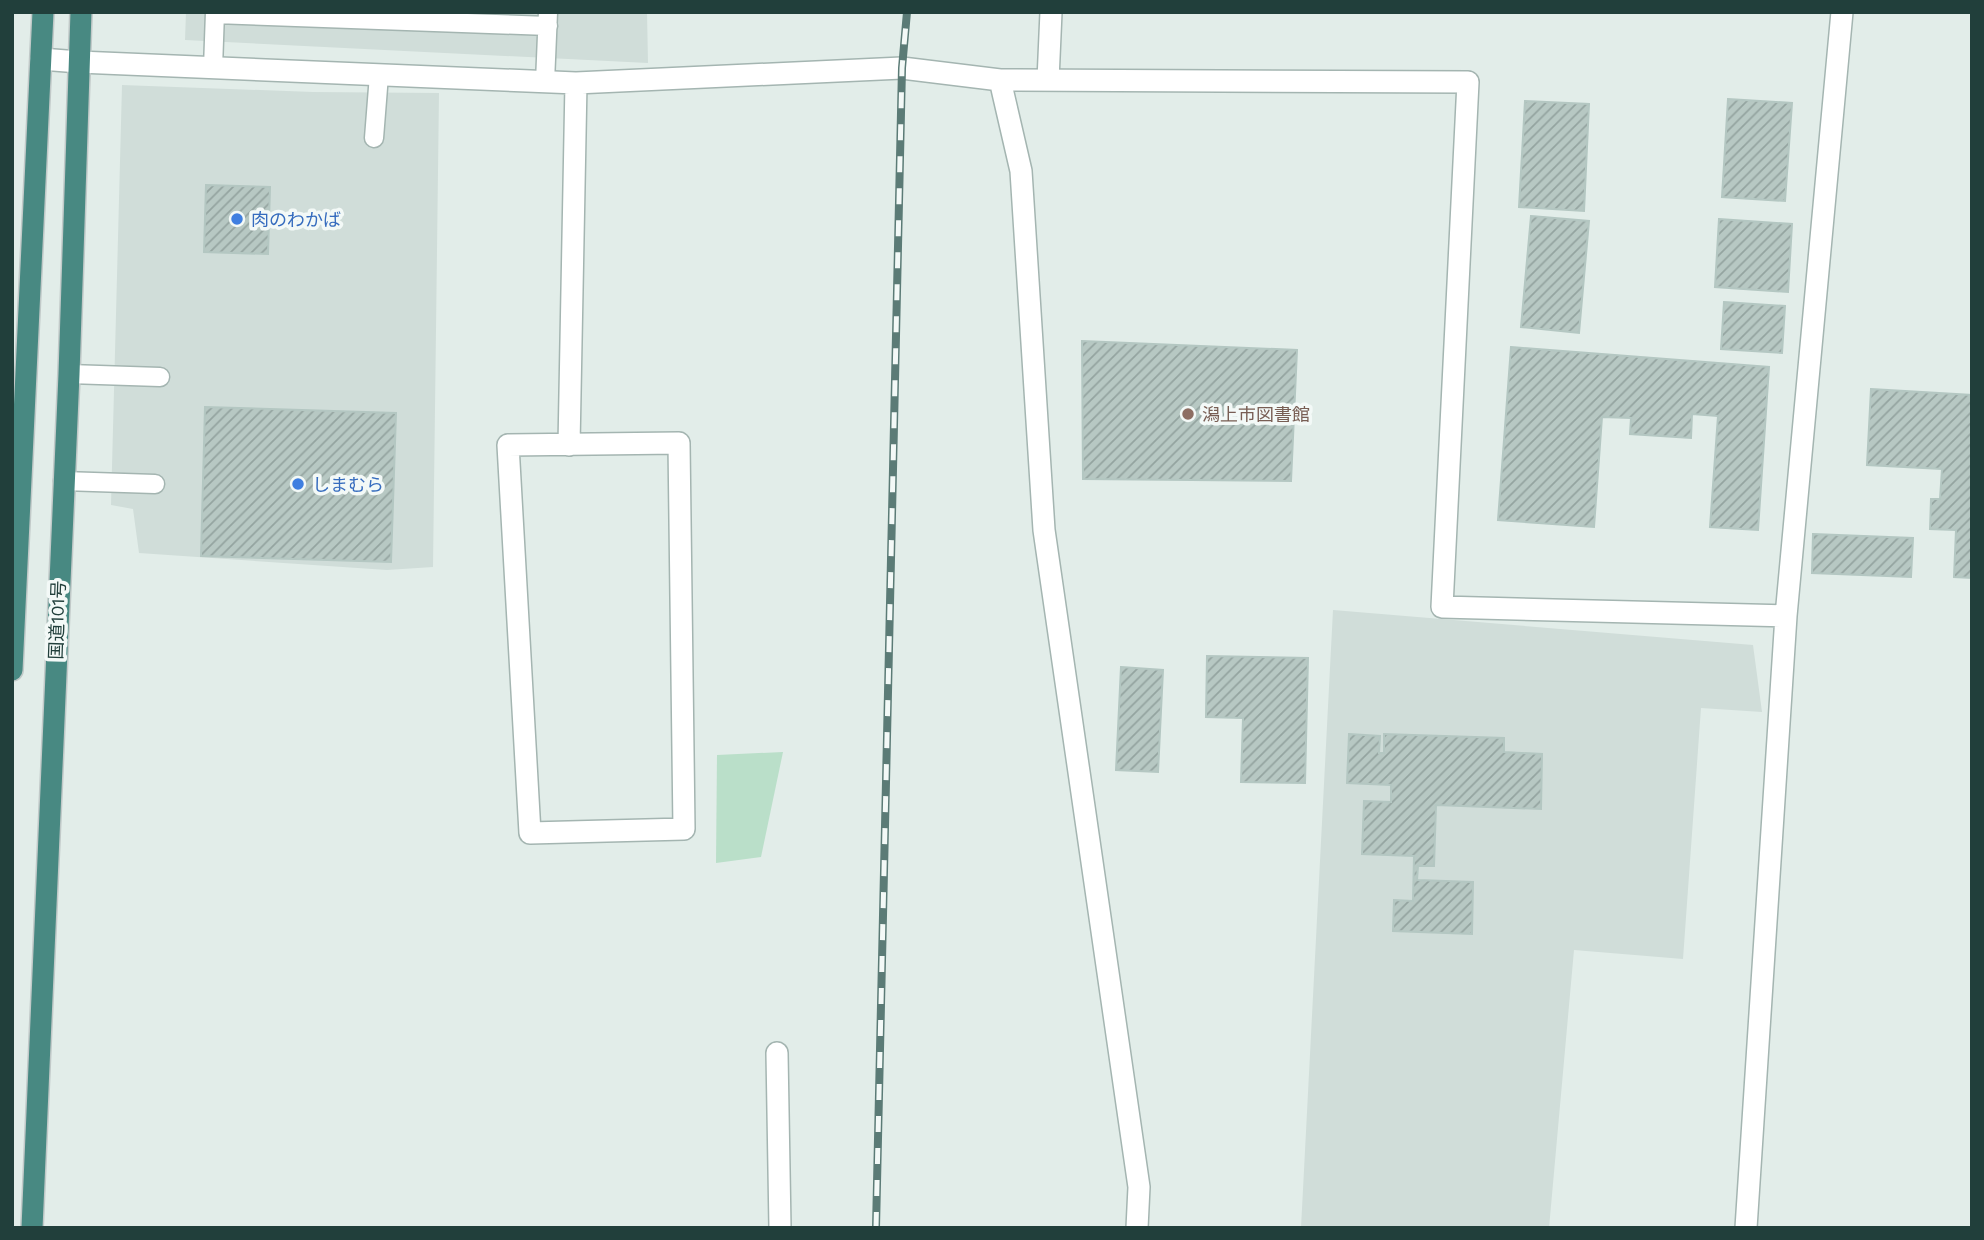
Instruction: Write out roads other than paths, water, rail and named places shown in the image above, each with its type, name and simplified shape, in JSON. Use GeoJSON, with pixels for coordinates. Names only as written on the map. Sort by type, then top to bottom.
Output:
{"type":"FeatureCollection","features":[{"type":"Feature","properties":{"kind":"highway"},"geometry":{"type":"LineString","coordinates":[[12,670],[43,12]]}},
{"type":"Feature","properties":{"kind":"highway","name":"国道101号"},"geometry":{"type":"LineString","coordinates":[[32,1228],[69,373],[81,12]]}},
{"type":"Feature","properties":{"kind":"street"},"geometry":{"type":"LineString","coordinates":[[1048,80],[1052,12]]}},
{"type":"Feature","properties":{"kind":"street"},"geometry":{"type":"LineString","coordinates":[[1746,1228],[1786,616],[1842,12]]}},
{"type":"Feature","properties":{"kind":"street"},"geometry":{"type":"LineString","coordinates":[[41,59],[576,83],[902,68],[1000,80],[1468,82],[1442,607],[1786,616]]}},
{"type":"Feature","properties":{"kind":"street"},"geometry":{"type":"LineString","coordinates":[[1000,80],[1021,171],[1044,530],[1139,1187],[1137,1228]]}},
{"type":"Feature","properties":{"kind":"street"},"geometry":{"type":"LineString","coordinates":[[569,444],[576,83]]}},
{"type":"Feature","properties":{"kind":"street"},"geometry":{"type":"LineString","coordinates":[[680,443],[684,829],[530,833],[508,445],[569,444],[680,443]]}},
{"type":"Feature","properties":{"kind":"street"},"geometry":{"type":"LineString","coordinates":[[778,1053],[780,1228]]}},
{"type":"Feature","properties":{"kind":"lane"},"geometry":{"type":"LineString","coordinates":[[213,68],[215,13],[548,19],[545,82]]}},
{"type":"Feature","properties":{"kind":"lane"},"geometry":{"type":"LineString","coordinates":[[374,138],[379,75]]}},
{"type":"Feature","properties":{"kind":"lane"},"geometry":{"type":"LineString","coordinates":[[69,373],[160,377]]}},
{"type":"Feature","properties":{"kind":"lane"},"geometry":{"type":"LineString","coordinates":[[63,481],[155,484]]}},
{"type":"Feature","properties":{"kind":"railway"},"geometry":{"type":"LineString","coordinates":[[876,1228],[902,68],[907,12]]}},
{"type":"Feature","properties":{"kind":"place","name":"肉のわかば"},"geometry":{"type":"Point","coordinates":[237,219]}},
{"type":"Feature","properties":{"kind":"place","name":"潟上市図書館"},"geometry":{"type":"Point","coordinates":[1188,414]}},
{"type":"Feature","properties":{"kind":"place","name":"しまむら"},"geometry":{"type":"Point","coordinates":[298,484]}}]}
